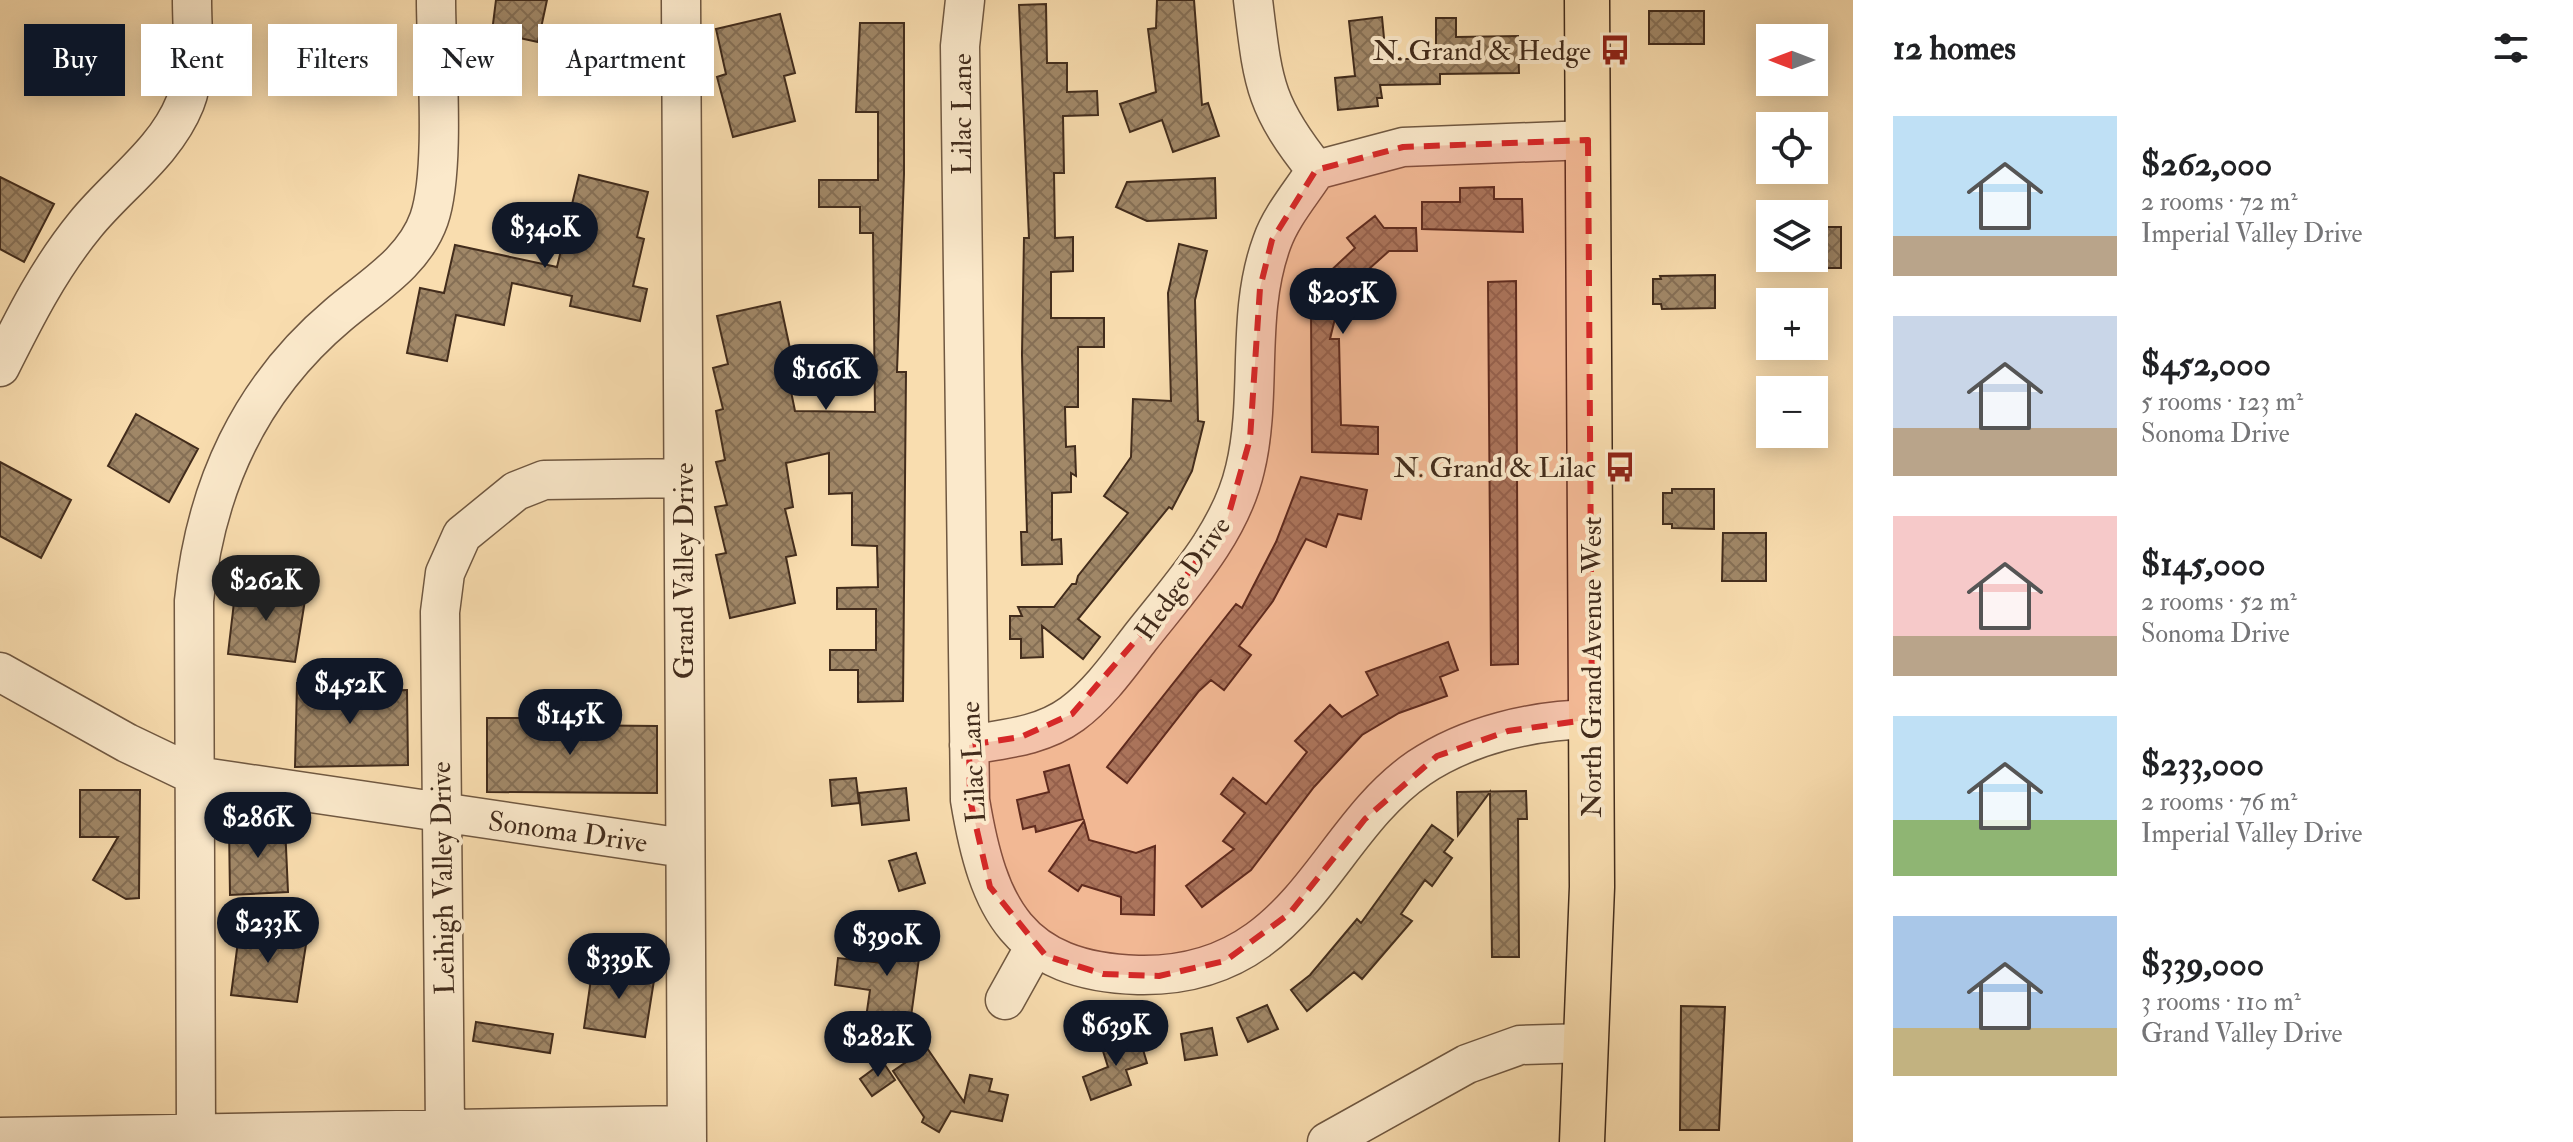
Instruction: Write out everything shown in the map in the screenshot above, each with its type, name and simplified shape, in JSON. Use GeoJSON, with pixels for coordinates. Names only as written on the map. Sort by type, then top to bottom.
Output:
{"type":"FeatureCollection","features":[{"type":"Feature","properties":{"kind":"main road","name":"North Grand Avenue West"},"geometry":{"type":"LineString","coordinates":[[1582,1142],[1587,1043],[1592,719],[1587,0]]}},
{"type":"Feature","properties":{"kind":"street"},"geometry":{"type":"LineString","coordinates":[[0,367],[34,298],[57,262],[86,223],[157,149],[176,122],[186,101],[190,79],[192,0]]}},
{"type":"Feature","properties":{"kind":"street"},"geometry":{"type":"LineString","coordinates":[[196,1133],[194,601],[198,559],[209,510],[224,466],[253,411],[295,355],[388,275],[414,248],[429,218],[436,168],[436,0]]}},
{"type":"Feature","properties":{"kind":"street","name":"Grand Valley Drive"},"geometry":{"type":"LineString","coordinates":[[681,0],[686,1133]]}},
{"type":"Feature","properties":{"kind":"street","name":"Lilac Lane"},"geometry":{"type":"LineString","coordinates":[[965,0],[960,46],[970,800],[990,887],[1013,922],[1046,956],[1103,974],[1159,976],[1225,961],[1289,914],[1365,819],[1415,771],[1437,756],[1462,744],[1508,731],[1562,720],[1592,719]]}},
{"type":"Feature","properties":{"kind":"street"},"geometry":{"type":"LineString","coordinates":[[1253,0],[1265,88],[1277,118],[1316,170],[1403,147],[1588,140]]}},
{"type":"Feature","properties":{"kind":"street","name":"Hedge Drive"},"geometry":{"type":"LineString","coordinates":[[969,745],[1021,737],[1072,714],[1124,659],[1206,552],[1228,517],[1245,472],[1263,276],[1272,240],[1316,170]]}},
{"type":"Feature","properties":{"kind":"street","name":"Leihigh Valley Drive"},"geometry":{"type":"LineString","coordinates":[[445,1128],[440,612],[445,573],[462,535],[516,491],[544,480],[683,478]]}},
{"type":"Feature","properties":{"kind":"street","name":"Sonoma Drive"},"geometry":{"type":"LineString","coordinates":[[0,672],[127,743],[196,776],[684,848]]}},
{"type":"Feature","properties":{"kind":"street"},"geometry":{"type":"LineString","coordinates":[[1005,1000],[1035,946]]}},
{"type":"Feature","properties":{"kind":"street"},"geometry":{"type":"LineString","coordinates":[[1327,1142],[1467,1064],[1520,1045],[1587,1043]]}},
{"type":"Feature","properties":{"kind":"street"},"geometry":{"type":"LineString","coordinates":[[0,1137],[445,1128],[686,1133]]}},
{"type":"Feature","properties":{"kind":"highlighted area"},"geometry":{"type":"Polygon","coordinates":[[[1588,140],[1592,719],[1508,731],[1437,756],[1365,819],[1289,914],[1225,961],[1159,976],[1103,974],[1046,956],[990,887],[970,800],[969,745],[1021,737],[1072,714],[1162,610],[1228,517],[1250,439],[1260,288],[1272,240],[1316,170],[1403,147],[1588,140]]]}},
{"type":"Feature","properties":{"kind":"building"},"geometry":{"type":"Polygon","coordinates":[[[496,0],[547,0],[542,24],[538,24],[538,42],[522,39],[522,24],[493,24],[496,0]]]}},
{"type":"Feature","properties":{"kind":"building"},"geometry":{"type":"Polygon","coordinates":[[[1157,0],[1194,0],[1202,105],[1208,103],[1219,136],[1173,152],[1162,120],[1130,132],[1120,104],[1156,92],[1148,29],[1156,28],[1157,0]]]}},
{"type":"Feature","properties":{"kind":"building"},"geometry":{"type":"Polygon","coordinates":[[[1046,4],[1047,63],[1067,63],[1067,92],[1097,91],[1098,115],[1063,116],[1064,173],[1054,173],[1055,238],[1073,237],[1073,271],[1051,272],[1051,318],[1104,318],[1104,347],[1078,347],[1078,407],[1065,407],[1066,447],[1075,446],[1076,476],[1071,473],[1071,492],[1052,493],[1052,540],[1061,539],[1062,564],[1022,565],[1021,532],[1027,532],[1022,355],[1024,238],[1029,238],[1019,5],[1046,4]]]}},
{"type":"Feature","properties":{"kind":"building"},"geometry":{"type":"Polygon","coordinates":[[[1649,11],[1704,11],[1704,44],[1649,44],[1649,11]]]}},
{"type":"Feature","properties":{"kind":"building"},"geometry":{"type":"Polygon","coordinates":[[[780,14],[795,73],[784,76],[795,121],[733,137],[717,77],[726,74],[716,29],[780,14]]]}},
{"type":"Feature","properties":{"kind":"building"},"geometry":{"type":"Polygon","coordinates":[[[1382,17],[1386,59],[1436,59],[1436,18],[1456,18],[1456,37],[1518,36],[1519,73],[1440,74],[1440,84],[1380,85],[1382,98],[1377,98],[1378,106],[1338,110],[1335,78],[1355,76],[1349,21],[1382,17]]]}},
{"type":"Feature","properties":{"kind":"building"},"geometry":{"type":"Polygon","coordinates":[[[860,23],[904,23],[904,174],[897,372],[906,372],[903,701],[858,702],[858,670],[830,670],[830,650],[876,650],[876,609],[837,609],[837,588],[878,587],[877,546],[852,545],[852,493],[829,494],[829,453],[786,463],[793,507],[785,509],[796,555],[786,557],[795,603],[730,618],[716,555],[726,553],[715,507],[727,505],[716,462],[725,460],[716,411],[723,409],[713,368],[728,364],[717,316],[780,302],[795,372],[787,372],[795,411],[875,412],[873,233],[860,233],[860,207],[819,207],[819,180],[878,180],[878,112],[856,112],[860,23]]]}},
{"type":"Feature","properties":{"kind":"building"},"geometry":{"type":"Polygon","coordinates":[[[579,175],[648,192],[637,237],[644,239],[633,286],[647,289],[640,321],[570,306],[572,296],[512,283],[504,325],[456,315],[447,361],[407,353],[420,288],[444,293],[455,245],[557,267],[579,175]]]}},
{"type":"Feature","properties":{"kind":"building"},"geometry":{"type":"Polygon","coordinates":[[[0,177],[54,204],[24,262],[0,249],[0,177]]]}},
{"type":"Feature","properties":{"kind":"building"},"geometry":{"type":"Polygon","coordinates":[[[1215,178],[1216,218],[1147,221],[1116,207],[1127,182],[1215,178]]]}},
{"type":"Feature","properties":{"kind":"building"},"geometry":{"type":"Polygon","coordinates":[[[1494,187],[1494,199],[1522,199],[1523,232],[1422,229],[1422,202],[1460,202],[1460,188],[1494,187]]]}},
{"type":"Feature","properties":{"kind":"building"},"geometry":{"type":"Polygon","coordinates":[[[1375,216],[1384,228],[1416,228],[1417,251],[1389,251],[1341,294],[1330,339],[1339,339],[1341,425],[1378,427],[1378,454],[1312,452],[1311,308],[1298,305],[1306,272],[1324,277],[1355,248],[1347,238],[1375,216]]]}},
{"type":"Feature","properties":{"kind":"building"},"geometry":{"type":"Polygon","coordinates":[[[1828,227],[1841,227],[1841,268],[1828,268],[1828,227]]]}},
{"type":"Feature","properties":{"kind":"building"},"geometry":{"type":"Polygon","coordinates":[[[1179,244],[1207,251],[1195,300],[1198,421],[1204,422],[1192,471],[1172,509],[1169,507],[1078,619],[1100,637],[1083,659],[1042,626],[1043,657],[1021,658],[1021,639],[1010,639],[1010,616],[1022,616],[1018,607],[1054,607],[1072,584],[1076,584],[1078,576],[1128,513],[1104,496],[1131,457],[1133,399],[1171,401],[1168,293],[1179,244]]]}},
{"type":"Feature","properties":{"kind":"building"},"geometry":{"type":"Polygon","coordinates":[[[1715,275],[1715,308],[1662,309],[1661,304],[1653,304],[1653,279],[1661,279],[1660,276],[1715,275]]]}},
{"type":"Feature","properties":{"kind":"building"},"geometry":{"type":"Polygon","coordinates":[[[1516,281],[1518,664],[1491,665],[1488,282],[1516,281]]]}},
{"type":"Feature","properties":{"kind":"building"},"geometry":{"type":"Polygon","coordinates":[[[136,414],[198,449],[169,502],[108,466],[136,414]]]}},
{"type":"Feature","properties":{"kind":"building"},"geometry":{"type":"Polygon","coordinates":[[[0,462],[71,500],[41,558],[0,536],[0,462]]]}},
{"type":"Feature","properties":{"kind":"building"},"geometry":{"type":"Polygon","coordinates":[[[1301,477],[1367,490],[1361,519],[1338,514],[1326,547],[1306,539],[1273,601],[1239,646],[1251,655],[1224,690],[1211,680],[1199,691],[1127,783],[1107,767],[1236,604],[1242,608],[1276,542],[1301,477]]]}},
{"type":"Feature","properties":{"kind":"building"},"geometry":{"type":"Polygon","coordinates":[[[1672,489],[1714,489],[1714,529],[1672,528],[1672,524],[1663,524],[1663,493],[1672,493],[1672,489]]]}},
{"type":"Feature","properties":{"kind":"building"},"geometry":{"type":"Polygon","coordinates":[[[1723,533],[1766,533],[1766,581],[1722,581],[1723,533]]]}},
{"type":"Feature","properties":{"kind":"building"},"geometry":{"type":"Polygon","coordinates":[[[236,585],[306,594],[295,662],[228,654],[236,585]]]}},
{"type":"Feature","properties":{"kind":"building"},"geometry":{"type":"Polygon","coordinates":[[[1448,642],[1458,670],[1440,677],[1447,696],[1399,713],[1362,735],[1314,787],[1251,870],[1202,907],[1186,886],[1234,849],[1223,841],[1245,813],[1221,794],[1233,778],[1266,804],[1307,752],[1295,741],[1330,705],[1342,717],[1378,695],[1366,672],[1448,642]]]}},
{"type":"Feature","properties":{"kind":"building"},"geometry":{"type":"Polygon","coordinates":[[[297,683],[363,684],[363,691],[407,690],[408,765],[295,767],[297,683]]]}},
{"type":"Feature","properties":{"kind":"building"},"geometry":{"type":"Polygon","coordinates":[[[487,718],[554,718],[554,725],[657,726],[657,793],[487,792],[487,718]]]}},
{"type":"Feature","properties":{"kind":"building"},"geometry":{"type":"Polygon","coordinates":[[[1069,765],[1083,819],[1036,832],[1035,826],[1023,829],[1017,800],[1049,792],[1044,772],[1069,765]]]}},
{"type":"Feature","properties":{"kind":"building"},"geometry":{"type":"Polygon","coordinates":[[[856,778],[859,803],[832,806],[830,780],[856,778]]]}},
{"type":"Feature","properties":{"kind":"building"},"geometry":{"type":"Polygon","coordinates":[[[906,788],[909,820],[862,825],[859,793],[906,788]]]}},
{"type":"Feature","properties":{"kind":"building"},"geometry":{"type":"Polygon","coordinates":[[[80,790],[140,790],[139,898],[126,899],[93,880],[118,837],[80,837],[80,790]]]}},
{"type":"Feature","properties":{"kind":"building"},"geometry":{"type":"Polygon","coordinates":[[[1526,791],[1527,819],[1518,819],[1519,957],[1492,957],[1490,792],[1458,835],[1457,792],[1526,791]]]}},
{"type":"Feature","properties":{"kind":"building"},"geometry":{"type":"Polygon","coordinates":[[[1084,821],[1089,840],[1136,853],[1155,846],[1154,915],[1121,914],[1121,897],[1082,885],[1078,891],[1049,871],[1084,821]]]}},
{"type":"Feature","properties":{"kind":"building"},"geometry":{"type":"Polygon","coordinates":[[[285,825],[288,892],[230,895],[229,827],[285,825]]]}},
{"type":"Feature","properties":{"kind":"building"},"geometry":{"type":"Polygon","coordinates":[[[1432,825],[1453,840],[1444,852],[1452,858],[1432,886],[1425,880],[1401,914],[1412,921],[1362,979],[1354,972],[1307,1011],[1291,990],[1310,975],[1357,919],[1361,923],[1432,825]]]}},
{"type":"Feature","properties":{"kind":"building"},"geometry":{"type":"Polygon","coordinates":[[[916,853],[925,883],[899,891],[889,861],[916,853]]]}},
{"type":"Feature","properties":{"kind":"building"},"geometry":{"type":"Polygon","coordinates":[[[240,926],[307,938],[297,1002],[231,995],[240,926]]]}},
{"type":"Feature","properties":{"kind":"building"},"geometry":{"type":"Polygon","coordinates":[[[896,926],[923,929],[910,1024],[866,1018],[870,990],[835,985],[838,958],[891,964],[896,926]]]}},
{"type":"Feature","properties":{"kind":"building"},"geometry":{"type":"Polygon","coordinates":[[[593,965],[655,974],[645,1037],[584,1028],[593,965]]]}},
{"type":"Feature","properties":{"kind":"building"},"geometry":{"type":"Polygon","coordinates":[[[1267,1005],[1278,1029],[1248,1042],[1237,1018],[1267,1005]]]}},
{"type":"Feature","properties":{"kind":"building"},"geometry":{"type":"Polygon","coordinates":[[[1681,1006],[1725,1007],[1719,1130],[1680,1130],[1681,1006]]]}},
{"type":"Feature","properties":{"kind":"building"},"geometry":{"type":"Polygon","coordinates":[[[476,1022],[553,1034],[550,1053],[473,1041],[476,1022]]]}},
{"type":"Feature","properties":{"kind":"building"},"geometry":{"type":"Polygon","coordinates":[[[1212,1028],[1217,1055],[1185,1060],[1181,1034],[1212,1028]]]}},
{"type":"Feature","properties":{"kind":"building"},"geometry":{"type":"Polygon","coordinates":[[[1139,1036],[1147,1063],[1126,1070],[1131,1085],[1091,1100],[1083,1077],[1108,1067],[1102,1048],[1139,1036]]]}},
{"type":"Feature","properties":{"kind":"building"},"geometry":{"type":"Polygon","coordinates":[[[927,1048],[964,1102],[970,1075],[992,1079],[989,1091],[1008,1095],[1002,1121],[951,1111],[939,1132],[922,1122],[924,1117],[893,1071],[927,1048]]]}},
{"type":"Feature","properties":{"kind":"building"},"geometry":{"type":"Polygon","coordinates":[[[883,1062],[895,1080],[872,1096],[860,1079],[883,1062]]]}},
{"type":"Feature","properties":{"kind":"place","name":"N. Grand & Hedge"},"geometry":{"type":"Point","coordinates":[1615,50]}},
{"type":"Feature","properties":{"kind":"place","name":"N. Grand & Lilac"},"geometry":{"type":"Point","coordinates":[1620,467]}}]}
